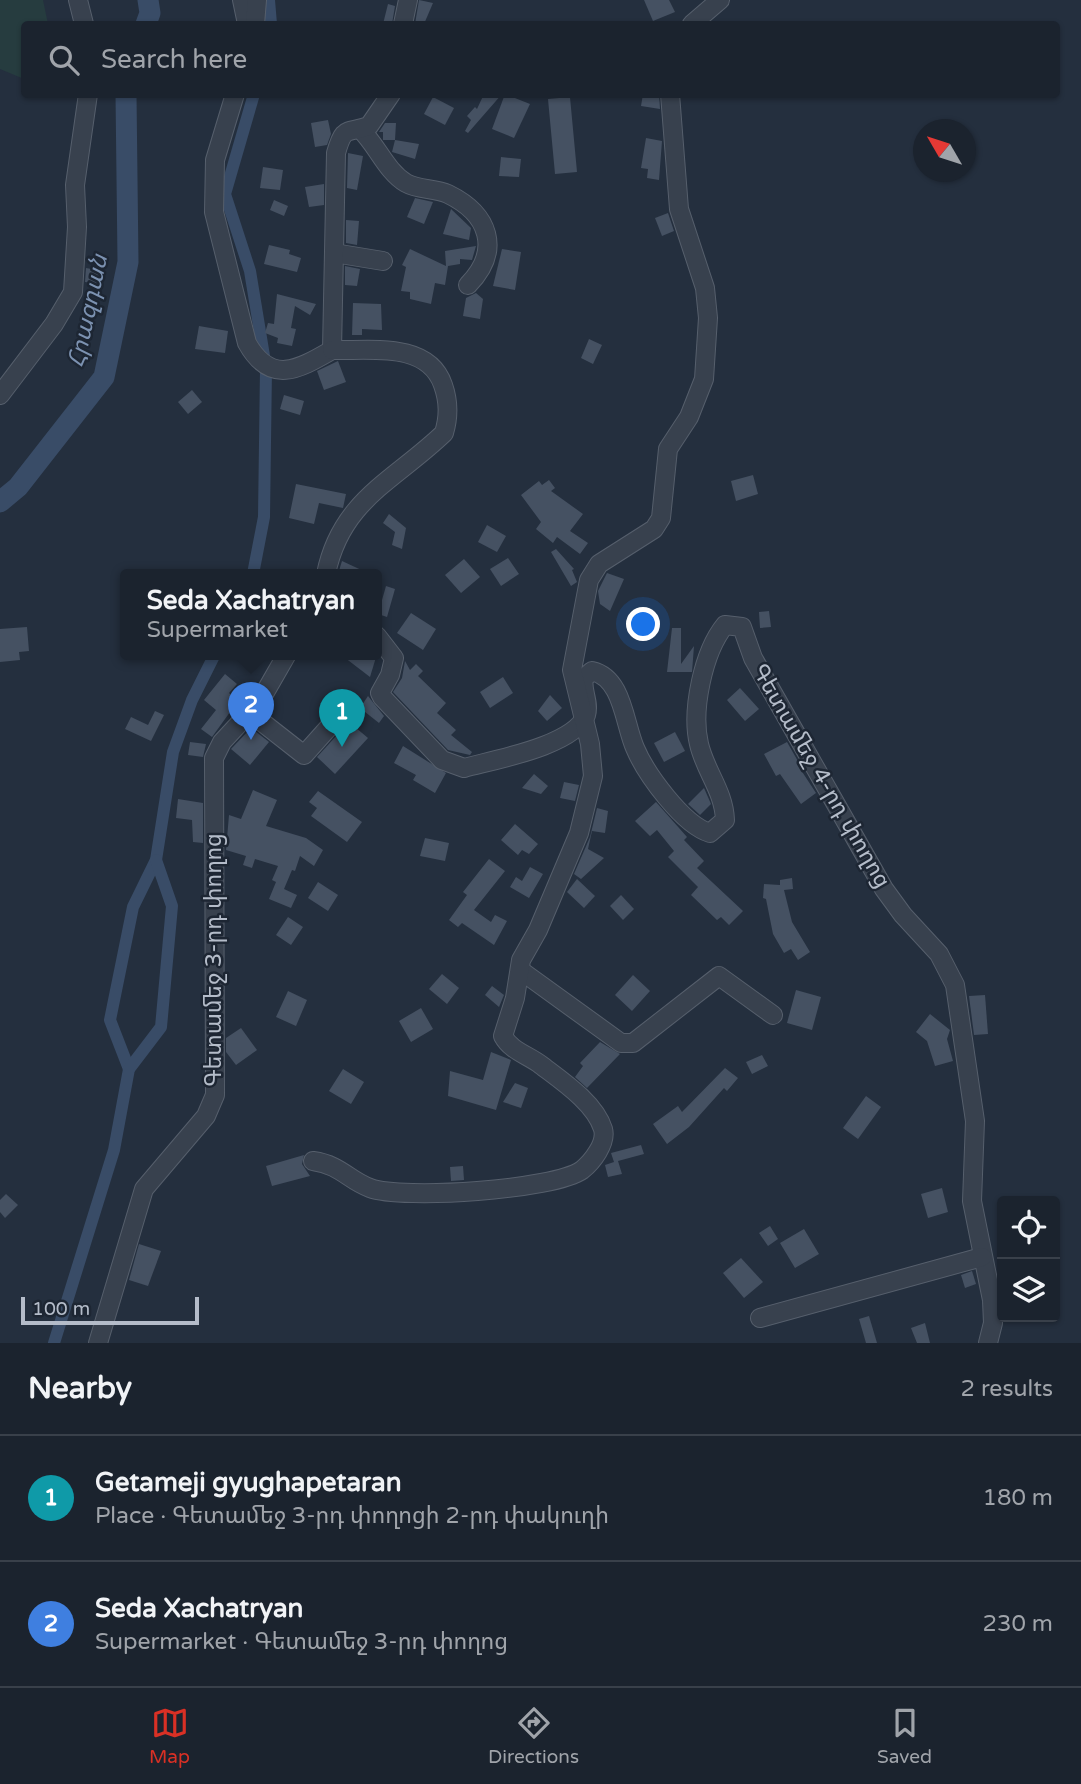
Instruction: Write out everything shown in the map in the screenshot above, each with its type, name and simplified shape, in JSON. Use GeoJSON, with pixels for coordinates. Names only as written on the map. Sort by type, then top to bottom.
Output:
{"type":"FeatureCollection","features":[{"type":"Feature","properties":{"kind":"street"},"geometry":{"type":"LineString","coordinates":[[78,0],[84,21]]}},
{"type":"Feature","properties":{"kind":"street"},"geometry":{"type":"LineString","coordinates":[[242,0],[246,21]]}},
{"type":"Feature","properties":{"kind":"street"},"geometry":{"type":"LineString","coordinates":[[255,21],[257,0]]}},
{"type":"Feature","properties":{"kind":"street"},"geometry":{"type":"LineString","coordinates":[[404,21],[408,0]]}},
{"type":"Feature","properties":{"kind":"street"},"geometry":{"type":"LineString","coordinates":[[696,21],[720,0]]}},
{"type":"Feature","properties":{"kind":"street"},"geometry":{"type":"LineString","coordinates":[[0,395],[54,324],[73,292],[77,227],[75,185],[87,98]]}},
{"type":"Feature","properties":{"kind":"street"},"geometry":{"type":"LineString","coordinates":[[234,98],[215,160],[214,212],[247,342],[253,352],[278,370],[296,370],[332,350],[413,355],[429,362],[439,374],[449,416],[444,433],[355,507],[333,546],[327,569]]}},
{"type":"Feature","properties":{"kind":"street"},"geometry":{"type":"LineString","coordinates":[[332,350],[336,153],[340,136],[346,130],[369,125],[388,98]]}},
{"type":"Feature","properties":{"kind":"street"},"geometry":{"type":"LineString","coordinates":[[313,1161],[341,1168],[369,1188],[396,1191],[477,1191],[559,1179],[582,1170],[600,1150],[604,1130],[593,1108],[540,1064],[508,1045],[503,1036],[520,970],[579,833],[593,776],[584,719],[572,670],[589,580],[599,564],[654,529],[661,518],[667,449],[693,410],[704,379],[708,318],[705,288],[679,209],[670,98]]}},
{"type":"Feature","properties":{"kind":"street"},"geometry":{"type":"LineString","coordinates":[[360,129],[375,143],[394,174],[404,182],[452,196],[484,225],[488,233],[488,252],[479,274],[468,285]]}},
{"type":"Feature","properties":{"kind":"street"},"geometry":{"type":"LineString","coordinates":[[334,253],[383,261]]}},
{"type":"Feature","properties":{"kind":"street","name":"Գետամեջ 4-րդ փողոց"},"geometry":{"type":"LineString","coordinates":[[584,719],[588,709],[584,678],[592,671],[600,673],[619,695],[636,751],[656,782],[688,820],[710,833],[725,821],[724,808],[699,746],[696,713],[698,696],[716,636],[725,625],[742,627],[753,657],[884,889],[903,915],[939,954],[955,985],[974,1108],[972,1201],[992,1300],[993,1323],[988,1343]]}},
{"type":"Feature","properties":{"kind":"street"},"geometry":{"type":"LineString","coordinates":[[382,642],[394,658],[390,675],[380,693],[382,697],[442,760],[454,767],[464,768],[527,752],[561,737],[584,719]]}},
{"type":"Feature","properties":{"kind":"street","name":"Գետամեջ 3-րդ փողոց"},"geometry":{"type":"LineString","coordinates":[[98,1343],[144,1189],[206,1116],[215,1095],[214,758],[222,742],[260,701],[284,660]]}},
{"type":"Feature","properties":{"kind":"street"},"geometry":{"type":"LineString","coordinates":[[250,712],[304,755],[346,708]]}},
{"type":"Feature","properties":{"kind":"street"},"geometry":{"type":"LineString","coordinates":[[520,970],[621,1043],[633,1042],[719,976],[774,1015]]}},
{"type":"Feature","properties":{"kind":"street"},"geometry":{"type":"LineString","coordinates":[[760,1318],[982,1258]]}},
{"type":"Feature","properties":{"kind":"green space"},"geometry":{"type":"Polygon","coordinates":[[[0,0],[43,0],[47,21],[21,21],[21,78],[0,69],[0,0]]]}},
{"type":"Feature","properties":{"kind":"building"},"geometry":{"type":"Polygon","coordinates":[[[419,0],[433,3],[425,21],[416,21],[419,0]]]}},
{"type":"Feature","properties":{"kind":"building"},"geometry":{"type":"Polygon","coordinates":[[[644,0],[669,0],[675,12],[653,21],[644,0]]]}},
{"type":"Feature","properties":{"kind":"building"},"geometry":{"type":"Polygon","coordinates":[[[388,4],[395,6],[392,21],[384,21],[388,4]]]}},
{"type":"Feature","properties":{"kind":"building"},"geometry":{"type":"Polygon","coordinates":[[[432,98],[454,108],[445,125],[424,114],[432,98]]]}},
{"type":"Feature","properties":{"kind":"building"},"geometry":{"type":"Polygon","coordinates":[[[482,98],[499,98],[468,133],[465,131],[471,120],[467,116],[475,107],[477,109],[482,98]]]}},
{"type":"Feature","properties":{"kind":"building"},"geometry":{"type":"Polygon","coordinates":[[[504,98],[515,98],[530,104],[514,138],[492,129],[504,98]]]}},
{"type":"Feature","properties":{"kind":"building"},"geometry":{"type":"Polygon","coordinates":[[[570,98],[577,172],[555,174],[548,99],[570,98]]]}},
{"type":"Feature","properties":{"kind":"building"},"geometry":{"type":"Polygon","coordinates":[[[642,98],[659,98],[660,109],[641,106],[642,98]]]}},
{"type":"Feature","properties":{"kind":"building"},"geometry":{"type":"Polygon","coordinates":[[[328,120],[331,134],[327,145],[315,147],[311,123],[328,120]]]}},
{"type":"Feature","properties":{"kind":"building"},"geometry":{"type":"Polygon","coordinates":[[[385,123],[396,123],[395,140],[383,140],[383,132],[379,132],[385,123]]]}},
{"type":"Feature","properties":{"kind":"building"},"geometry":{"type":"Polygon","coordinates":[[[646,138],[662,141],[659,180],[647,178],[648,169],[641,168],[646,138]]]}},
{"type":"Feature","properties":{"kind":"building"},"geometry":{"type":"Polygon","coordinates":[[[395,140],[419,144],[415,159],[392,152],[395,140]]]}},
{"type":"Feature","properties":{"kind":"building"},"geometry":{"type":"Polygon","coordinates":[[[348,153],[363,156],[357,190],[347,188],[348,153]]]}},
{"type":"Feature","properties":{"kind":"building"},"geometry":{"type":"Polygon","coordinates":[[[501,157],[521,159],[519,177],[499,176],[501,157]]]}},
{"type":"Feature","properties":{"kind":"building"},"geometry":{"type":"Polygon","coordinates":[[[263,167],[283,170],[280,190],[260,188],[263,167]]]}},
{"type":"Feature","properties":{"kind":"building"},"geometry":{"type":"Polygon","coordinates":[[[324,184],[324,205],[309,207],[305,187],[324,184]]]}},
{"type":"Feature","properties":{"kind":"building"},"geometry":{"type":"Polygon","coordinates":[[[415,198],[433,202],[424,224],[407,217],[415,198]]]}},
{"type":"Feature","properties":{"kind":"building"},"geometry":{"type":"Polygon","coordinates":[[[274,200],[288,206],[284,216],[270,210],[274,200]]]}},
{"type":"Feature","properties":{"kind":"building"},"geometry":{"type":"Polygon","coordinates":[[[451,209],[471,228],[469,240],[443,234],[451,209]]]}},
{"type":"Feature","properties":{"kind":"building"},"geometry":{"type":"Polygon","coordinates":[[[668,213],[674,231],[662,236],[655,218],[668,213]]]}},
{"type":"Feature","properties":{"kind":"building"},"geometry":{"type":"Polygon","coordinates":[[[346,220],[359,221],[357,245],[346,243],[346,220]]]}},
{"type":"Feature","properties":{"kind":"building"},"geometry":{"type":"Polygon","coordinates":[[[269,245],[290,250],[289,254],[301,258],[297,272],[264,264],[269,245]]]}},
{"type":"Feature","properties":{"kind":"building"},"geometry":{"type":"Polygon","coordinates":[[[476,246],[472,260],[460,259],[460,264],[448,266],[445,285],[435,283],[431,304],[410,299],[410,292],[401,291],[406,267],[402,265],[410,249],[446,266],[445,251],[476,246]]]}},
{"type":"Feature","properties":{"kind":"building"},"geometry":{"type":"Polygon","coordinates":[[[502,249],[521,252],[515,290],[493,286],[502,249]]]}},
{"type":"Feature","properties":{"kind":"building"},"geometry":{"type":"Polygon","coordinates":[[[345,266],[360,269],[357,286],[345,285],[345,266]]]}},
{"type":"Feature","properties":{"kind":"building"},"geometry":{"type":"Polygon","coordinates":[[[86,268],[102,271],[100,284],[85,282],[86,268]]]}},
{"type":"Feature","properties":{"kind":"building"},"geometry":{"type":"Polygon","coordinates":[[[476,293],[483,299],[480,319],[463,316],[466,298],[476,293]]]}},
{"type":"Feature","properties":{"kind":"building"},"geometry":{"type":"Polygon","coordinates":[[[277,294],[316,304],[310,315],[295,306],[291,328],[296,329],[292,346],[277,343],[278,338],[265,333],[268,323],[274,324],[277,294]]]}},
{"type":"Feature","properties":{"kind":"building"},"geometry":{"type":"Polygon","coordinates":[[[353,303],[381,304],[382,330],[362,329],[362,335],[352,335],[353,303]]]}},
{"type":"Feature","properties":{"kind":"building"},"geometry":{"type":"Polygon","coordinates":[[[199,326],[228,331],[225,353],[195,349],[199,326]]]}},
{"type":"Feature","properties":{"kind":"building"},"geometry":{"type":"Polygon","coordinates":[[[589,339],[602,345],[593,364],[581,358],[589,339]]]}},
{"type":"Feature","properties":{"kind":"building"},"geometry":{"type":"Polygon","coordinates":[[[338,361],[346,382],[324,390],[317,371],[338,361]]]}},
{"type":"Feature","properties":{"kind":"building"},"geometry":{"type":"Polygon","coordinates":[[[192,390],[202,402],[188,414],[178,402],[192,390]]]}},
{"type":"Feature","properties":{"kind":"building"},"geometry":{"type":"Polygon","coordinates":[[[284,395],[304,401],[300,415],[280,409],[284,395]]]}},
{"type":"Feature","properties":{"kind":"building"},"geometry":{"type":"Polygon","coordinates":[[[753,475],[758,494],[736,501],[731,481],[753,475]]]}},
{"type":"Feature","properties":{"kind":"building"},"geometry":{"type":"Polygon","coordinates":[[[549,480],[555,488],[551,491],[583,514],[570,531],[588,543],[580,554],[557,537],[553,543],[536,529],[541,522],[521,495],[539,481],[542,485],[549,480]]]}},
{"type":"Feature","properties":{"kind":"building"},"geometry":{"type":"Polygon","coordinates":[[[296,484],[346,494],[343,508],[319,503],[314,524],[289,518],[296,484]]]}},
{"type":"Feature","properties":{"kind":"building"},"geometry":{"type":"Polygon","coordinates":[[[389,514],[406,528],[402,549],[392,545],[395,532],[383,523],[389,514]]]}},
{"type":"Feature","properties":{"kind":"building"},"geometry":{"type":"Polygon","coordinates":[[[487,525],[506,536],[497,552],[478,542],[487,525]]]}},
{"type":"Feature","properties":{"kind":"building"},"geometry":{"type":"Polygon","coordinates":[[[556,549],[574,569],[572,570],[577,582],[571,586],[551,552],[556,549]]]}},
{"type":"Feature","properties":{"kind":"building"},"geometry":{"type":"Polygon","coordinates":[[[508,558],[519,574],[501,586],[490,569],[508,558]]]}},
{"type":"Feature","properties":{"kind":"building"},"geometry":{"type":"Polygon","coordinates":[[[464,559],[480,577],[461,593],[445,575],[464,559]]]}},
{"type":"Feature","properties":{"kind":"building"},"geometry":{"type":"Polygon","coordinates":[[[342,561],[359,569],[340,569],[342,561]]]}},
{"type":"Feature","properties":{"kind":"building"},"geometry":{"type":"Polygon","coordinates":[[[607,573],[624,579],[610,611],[600,604],[598,591],[607,573]]]}},
{"type":"Feature","properties":{"kind":"building"},"geometry":{"type":"Polygon","coordinates":[[[386,586],[395,589],[387,617],[382,615],[386,586]]]}},
{"type":"Feature","properties":{"kind":"building"},"geometry":{"type":"Polygon","coordinates":[[[769,611],[771,627],[760,628],[759,612],[769,611]]]}},
{"type":"Feature","properties":{"kind":"building"},"geometry":{"type":"Polygon","coordinates":[[[411,613],[436,629],[423,650],[397,633],[411,613]]]}},
{"type":"Feature","properties":{"kind":"building"},"geometry":{"type":"Polygon","coordinates":[[[27,627],[29,651],[19,652],[20,660],[0,662],[0,629],[27,627]]]}},
{"type":"Feature","properties":{"kind":"building"},"geometry":{"type":"Polygon","coordinates":[[[672,628],[681,628],[681,664],[694,646],[692,672],[667,672],[672,628]]]}},
{"type":"Feature","properties":{"kind":"building"},"geometry":{"type":"Polygon","coordinates":[[[348,660],[375,660],[370,677],[348,660]]]}},
{"type":"Feature","properties":{"kind":"building"},"geometry":{"type":"Polygon","coordinates":[[[405,661],[410,670],[416,664],[423,671],[418,676],[446,703],[437,713],[456,730],[451,735],[472,752],[470,755],[448,750],[393,692],[402,678],[405,661]]]}},
{"type":"Feature","properties":{"kind":"building"},"geometry":{"type":"Polygon","coordinates":[[[225,674],[237,684],[229,693],[238,701],[212,737],[201,729],[216,710],[204,700],[225,674]]]}},
{"type":"Feature","properties":{"kind":"building"},"geometry":{"type":"Polygon","coordinates":[[[503,677],[513,693],[490,708],[480,692],[503,677]]]}},
{"type":"Feature","properties":{"kind":"building"},"geometry":{"type":"Polygon","coordinates":[[[740,688],[759,709],[745,721],[727,700],[740,688]]]}},
{"type":"Feature","properties":{"kind":"building"},"geometry":{"type":"Polygon","coordinates":[[[550,695],[562,708],[547,721],[538,711],[550,695]]]}},
{"type":"Feature","properties":{"kind":"building"},"geometry":{"type":"Polygon","coordinates":[[[368,696],[384,716],[379,723],[360,708],[368,696]]]}},
{"type":"Feature","properties":{"kind":"building"},"geometry":{"type":"Polygon","coordinates":[[[155,711],[164,715],[151,741],[125,729],[131,717],[148,725],[155,711]]]}},
{"type":"Feature","properties":{"kind":"building"},"geometry":{"type":"Polygon","coordinates":[[[349,722],[368,738],[335,774],[317,757],[349,722]]]}},
{"type":"Feature","properties":{"kind":"building"},"geometry":{"type":"Polygon","coordinates":[[[251,728],[269,742],[250,765],[231,749],[251,728]]]}},
{"type":"Feature","properties":{"kind":"building"},"geometry":{"type":"Polygon","coordinates":[[[675,732],[685,751],[664,762],[654,743],[675,732]]]}},
{"type":"Feature","properties":{"kind":"building"},"geometry":{"type":"Polygon","coordinates":[[[190,742],[206,744],[203,757],[188,755],[190,742]]]}},
{"type":"Feature","properties":{"kind":"building"},"geometry":{"type":"Polygon","coordinates":[[[787,742],[799,763],[797,764],[816,793],[801,804],[780,774],[776,776],[764,754],[787,742]]]}},
{"type":"Feature","properties":{"kind":"building"},"geometry":{"type":"Polygon","coordinates":[[[403,746],[446,773],[435,793],[413,780],[416,775],[394,763],[403,746]]]}},
{"type":"Feature","properties":{"kind":"building"},"geometry":{"type":"Polygon","coordinates":[[[534,774],[548,786],[541,794],[522,788],[534,774]]]}},
{"type":"Feature","properties":{"kind":"building"},"geometry":{"type":"Polygon","coordinates":[[[564,782],[579,785],[575,801],[560,798],[564,782]]]}},
{"type":"Feature","properties":{"kind":"building"},"geometry":{"type":"Polygon","coordinates":[[[704,788],[711,804],[700,815],[688,804],[704,788]]]}},
{"type":"Feature","properties":{"kind":"building"},"geometry":{"type":"Polygon","coordinates":[[[253,790],[277,800],[266,826],[306,838],[323,850],[314,866],[300,856],[295,871],[292,870],[284,889],[297,895],[291,908],[269,899],[276,882],[272,880],[278,866],[255,859],[252,868],[243,865],[246,856],[226,850],[229,815],[241,819],[253,790]]]}},
{"type":"Feature","properties":{"kind":"building"},"geometry":{"type":"Polygon","coordinates":[[[318,791],[362,822],[347,842],[311,816],[317,808],[309,802],[318,791]]]}},
{"type":"Feature","properties":{"kind":"building"},"geometry":{"type":"Polygon","coordinates":[[[178,799],[203,803],[203,843],[193,842],[192,820],[176,818],[178,799]]]}},
{"type":"Feature","properties":{"kind":"building"},"geometry":{"type":"Polygon","coordinates":[[[656,802],[687,837],[684,840],[704,861],[697,868],[743,911],[729,925],[721,917],[717,920],[691,895],[698,887],[668,857],[674,851],[657,830],[650,836],[635,821],[656,802]]]}},
{"type":"Feature","properties":{"kind":"building"},"geometry":{"type":"Polygon","coordinates":[[[597,808],[608,811],[605,833],[592,831],[588,849],[604,858],[581,879],[574,874],[590,837],[597,808]]]}},
{"type":"Feature","properties":{"kind":"building"},"geometry":{"type":"Polygon","coordinates":[[[515,824],[538,844],[529,854],[522,850],[518,855],[501,840],[515,824]]]}},
{"type":"Feature","properties":{"kind":"building"},"geometry":{"type":"Polygon","coordinates":[[[425,838],[449,843],[445,861],[420,856],[425,838]]]}},
{"type":"Feature","properties":{"kind":"building"},"geometry":{"type":"Polygon","coordinates":[[[489,859],[505,871],[474,910],[491,922],[495,915],[507,921],[494,945],[462,923],[458,927],[449,920],[467,895],[463,892],[489,859]]]}},
{"type":"Feature","properties":{"kind":"building"},"geometry":{"type":"Polygon","coordinates":[[[530,867],[543,874],[529,898],[510,887],[516,877],[522,881],[530,867]]]}},
{"type":"Feature","properties":{"kind":"building"},"geometry":{"type":"Polygon","coordinates":[[[792,878],[793,889],[784,890],[792,922],[810,952],[798,960],[791,949],[784,953],[773,934],[766,899],[763,898],[764,884],[780,885],[780,880],[792,878]]]}},
{"type":"Feature","properties":{"kind":"building"},"geometry":{"type":"Polygon","coordinates":[[[577,879],[595,896],[584,908],[567,892],[577,879]]]}},
{"type":"Feature","properties":{"kind":"building"},"geometry":{"type":"Polygon","coordinates":[[[318,882],[338,895],[328,911],[308,898],[318,882]]]}},
{"type":"Feature","properties":{"kind":"building"},"geometry":{"type":"Polygon","coordinates":[[[621,895],[634,909],[623,920],[610,906],[621,895]]]}},
{"type":"Feature","properties":{"kind":"building"},"geometry":{"type":"Polygon","coordinates":[[[288,917],[303,927],[291,945],[276,935],[288,917]]]}},
{"type":"Feature","properties":{"kind":"building"},"geometry":{"type":"Polygon","coordinates":[[[442,974],[459,988],[447,1004],[429,989],[442,974]]]}},
{"type":"Feature","properties":{"kind":"building"},"geometry":{"type":"Polygon","coordinates":[[[633,975],[650,991],[632,1011],[615,995],[633,975]]]}},
{"type":"Feature","properties":{"kind":"building"},"geometry":{"type":"Polygon","coordinates":[[[492,986],[504,995],[499,1007],[485,995],[492,986]]]}},
{"type":"Feature","properties":{"kind":"building"},"geometry":{"type":"Polygon","coordinates":[[[796,990],[821,997],[812,1030],[787,1023],[796,990]]]}},
{"type":"Feature","properties":{"kind":"building"},"geometry":{"type":"Polygon","coordinates":[[[288,991],[307,1000],[296,1026],[276,1017],[288,991]]]}},
{"type":"Feature","properties":{"kind":"building"},"geometry":{"type":"Polygon","coordinates":[[[985,995],[988,1034],[974,1035],[969,996],[985,995]]]}},
{"type":"Feature","properties":{"kind":"building"},"geometry":{"type":"Polygon","coordinates":[[[421,1008],[433,1029],[411,1042],[399,1021],[421,1008]]]}},
{"type":"Feature","properties":{"kind":"building"},"geometry":{"type":"Polygon","coordinates":[[[930,1014],[950,1030],[947,1039],[953,1061],[935,1066],[927,1041],[916,1032],[930,1014]]]}},
{"type":"Feature","properties":{"kind":"building"},"geometry":{"type":"Polygon","coordinates":[[[241,1028],[257,1050],[236,1065],[226,1052],[226,1038],[241,1028]]]}},
{"type":"Feature","properties":{"kind":"building"},"geometry":{"type":"Polygon","coordinates":[[[600,1042],[620,1054],[587,1088],[575,1077],[583,1066],[580,1063],[600,1042]]]}},
{"type":"Feature","properties":{"kind":"building"},"geometry":{"type":"Polygon","coordinates":[[[491,1052],[511,1060],[496,1110],[448,1096],[450,1071],[483,1080],[491,1052]]]}},
{"type":"Feature","properties":{"kind":"building"},"geometry":{"type":"Polygon","coordinates":[[[762,1055],[768,1066],[752,1074],[746,1062],[762,1055]]]}},
{"type":"Feature","properties":{"kind":"building"},"geometry":{"type":"Polygon","coordinates":[[[725,1068],[738,1078],[727,1091],[724,1088],[689,1127],[667,1144],[653,1124],[678,1106],[682,1112],[725,1068]]]}},
{"type":"Feature","properties":{"kind":"building"},"geometry":{"type":"Polygon","coordinates":[[[343,1069],[364,1082],[351,1104],[329,1091],[343,1069]]]}},
{"type":"Feature","properties":{"kind":"building"},"geometry":{"type":"Polygon","coordinates":[[[515,1083],[528,1088],[521,1108],[503,1102],[515,1083]]]}},
{"type":"Feature","properties":{"kind":"building"},"geometry":{"type":"Polygon","coordinates":[[[866,1096],[881,1107],[858,1139],[843,1128],[866,1096]]]}},
{"type":"Feature","properties":{"kind":"building"},"geometry":{"type":"Polygon","coordinates":[[[641,1145],[644,1154],[618,1161],[622,1174],[608,1177],[605,1165],[614,1162],[611,1153],[641,1145]]]}},
{"type":"Feature","properties":{"kind":"building"},"geometry":{"type":"Polygon","coordinates":[[[304,1155],[302,1164],[310,1176],[272,1186],[266,1166],[304,1155]]]}},
{"type":"Feature","properties":{"kind":"building"},"geometry":{"type":"Polygon","coordinates":[[[463,1166],[464,1180],[451,1181],[450,1167],[463,1166]]]}},
{"type":"Feature","properties":{"kind":"building"},"geometry":{"type":"Polygon","coordinates":[[[942,1188],[948,1212],[928,1218],[921,1194],[942,1188]]]}},
{"type":"Feature","properties":{"kind":"building"},"geometry":{"type":"Polygon","coordinates":[[[6,1194],[18,1205],[5,1218],[0,1212],[0,1200],[6,1194]]]}},
{"type":"Feature","properties":{"kind":"building"},"geometry":{"type":"Polygon","coordinates":[[[770,1226],[778,1239],[768,1246],[759,1233],[770,1226]]]}},
{"type":"Feature","properties":{"kind":"building"},"geometry":{"type":"Polygon","coordinates":[[[804,1229],[819,1254],[795,1268],[780,1243],[804,1229]]]}},
{"type":"Feature","properties":{"kind":"building"},"geometry":{"type":"Polygon","coordinates":[[[139,1244],[161,1251],[148,1286],[129,1280],[139,1244]]]}},
{"type":"Feature","properties":{"kind":"building"},"geometry":{"type":"Polygon","coordinates":[[[741,1258],[763,1282],[744,1298],[723,1273],[741,1258]]]}},
{"type":"Feature","properties":{"kind":"building"},"geometry":{"type":"Polygon","coordinates":[[[972,1271],[976,1284],[965,1288],[961,1275],[972,1271]]]}},
{"type":"Feature","properties":{"kind":"building"},"geometry":{"type":"Polygon","coordinates":[[[869,1316],[877,1343],[866,1343],[859,1319],[869,1316]]]}},
{"type":"Feature","properties":{"kind":"building"},"geometry":{"type":"Polygon","coordinates":[[[925,1323],[930,1343],[917,1343],[911,1328],[925,1323]]]}},
{"type":"Feature","properties":{"kind":"waterway","name":"Հրազդան"},"geometry":{"type":"LineString","coordinates":[[147,21],[150,13],[148,0]]}},
{"type":"Feature","properties":{"kind":"waterway"},"geometry":{"type":"LineString","coordinates":[[269,0],[271,21]]}},
{"type":"Feature","properties":{"kind":"waterway","name":"Հրազդան"},"geometry":{"type":"LineString","coordinates":[[0,502],[18,487],[104,377],[128,262],[126,98]]}},
{"type":"Feature","properties":{"kind":"waterway"},"geometry":{"type":"LineString","coordinates":[[253,98],[225,194],[250,271],[266,368],[264,517],[254,569]]}},
{"type":"Feature","properties":{"kind":"waterway"},"geometry":{"type":"LineString","coordinates":[[129,1069],[110,1020],[133,907],[156,860],[173,752],[192,700],[212,660]]}},
{"type":"Feature","properties":{"kind":"waterway"},"geometry":{"type":"LineString","coordinates":[[54,1343],[114,1150],[129,1069],[161,1027],[172,906],[156,860]]}},
{"type":"Feature","properties":{"kind":"place","name":"Seda Xachatryan"},"geometry":{"type":"Point","coordinates":[251,740]}},
{"type":"Feature","properties":{"kind":"place","name":"Getameji gyughapetaran"},"geometry":{"type":"Point","coordinates":[342,747]}}]}
